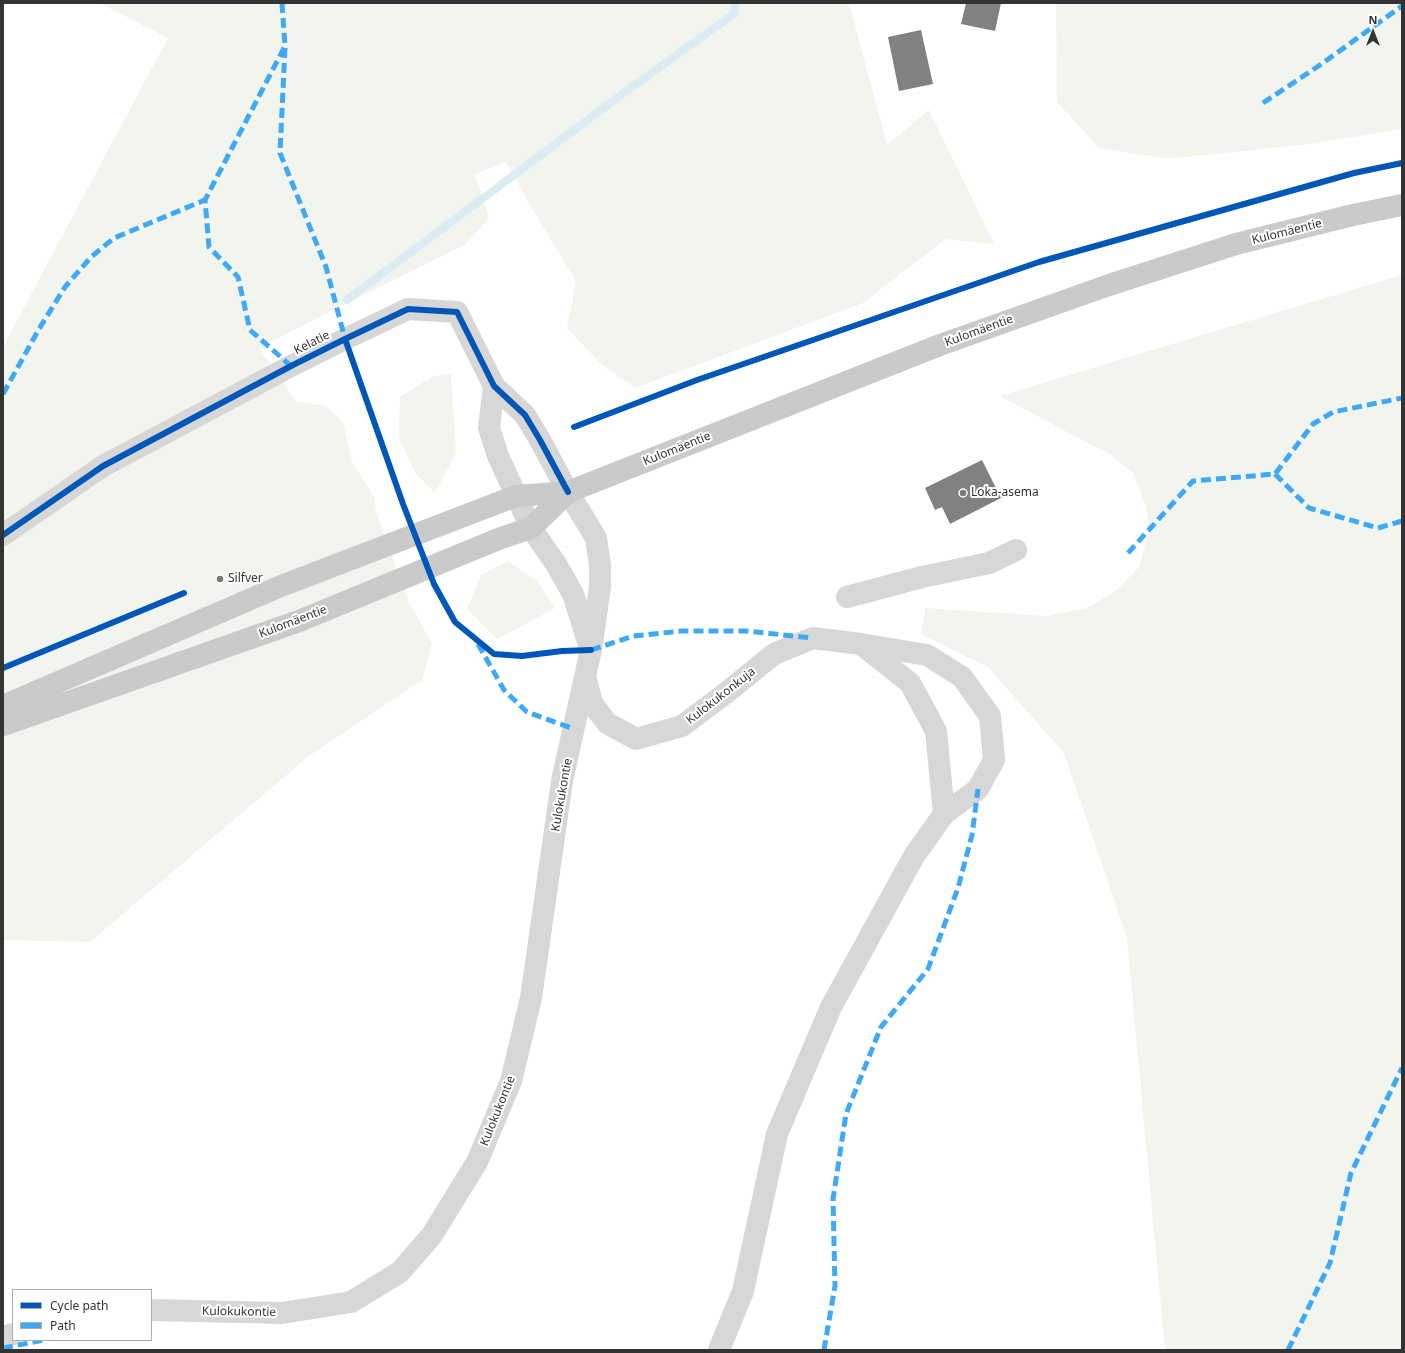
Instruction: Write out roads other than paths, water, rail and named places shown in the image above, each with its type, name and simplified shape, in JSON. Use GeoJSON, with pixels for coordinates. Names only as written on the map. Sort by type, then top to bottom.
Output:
{"type":"FeatureCollection","features":[{"type":"Feature","properties":{"kind":"main road","name":"Kulomäentie"},"geometry":{"type":"LineString","coordinates":[[3,706],[281,586],[516,496],[568,492],[940,345],[1109,284],[1236,244],[1354,215],[1402,205]]}},
{"type":"Feature","properties":{"kind":"main road","name":"Kulomäentie"},"geometry":{"type":"LineString","coordinates":[[3,725],[300,621],[501,538],[531,528],[568,492]]}},
{"type":"Feature","properties":{"kind":"street","name":"Kelatie"},"geometry":{"type":"LineString","coordinates":[[3,535],[103,466],[298,363],[408,309],[457,312],[494,386],[525,415],[568,492]]}},
{"type":"Feature","properties":{"kind":"street"},"geometry":{"type":"LineString","coordinates":[[494,386],[489,428],[498,456],[531,528]]}},
{"type":"Feature","properties":{"kind":"street","name":"Kulokukontie"},"geometry":{"type":"LineString","coordinates":[[152,1310],[282,1313],[351,1302],[400,1272],[432,1235],[477,1162],[511,1081],[531,998],[562,781],[586,677],[600,588],[600,565],[596,538],[568,492]]}},
{"type":"Feature","properties":{"kind":"street","name":"Kulokukontie"},"geometry":{"type":"LineString","coordinates":[[531,528],[556,564],[573,594],[591,650]]}},
{"type":"Feature","properties":{"kind":"street"},"geometry":{"type":"LineString","coordinates":[[847,597],[922,577],[989,563],[1016,550]]}},
{"type":"Feature","properties":{"kind":"street","name":"Kulokukonkuja"},"geometry":{"type":"LineString","coordinates":[[586,677],[592,703],[607,722],[636,739],[682,726],[774,654],[813,638],[927,655],[962,677],[990,716],[994,760],[978,789],[944,814],[914,856],[831,1007],[777,1134],[743,1291],[719,1350]]}},
{"type":"Feature","properties":{"kind":"street"},"geometry":{"type":"LineString","coordinates":[[861,644],[910,683],[936,731],[944,814]]}},
{"type":"Feature","properties":{"kind":"waterway"},"geometry":{"type":"LineString","coordinates":[[347,300],[625,92],[735,13],[735,3]]}},
{"type":"Feature","properties":{"kind":"place","name":"Loka-asema"},"geometry":{"type":"Point","coordinates":[963,493]}},
{"type":"Feature","properties":{"kind":"place","name":"Silfver"},"geometry":{"type":"Point","coordinates":[220,579]}}]}
